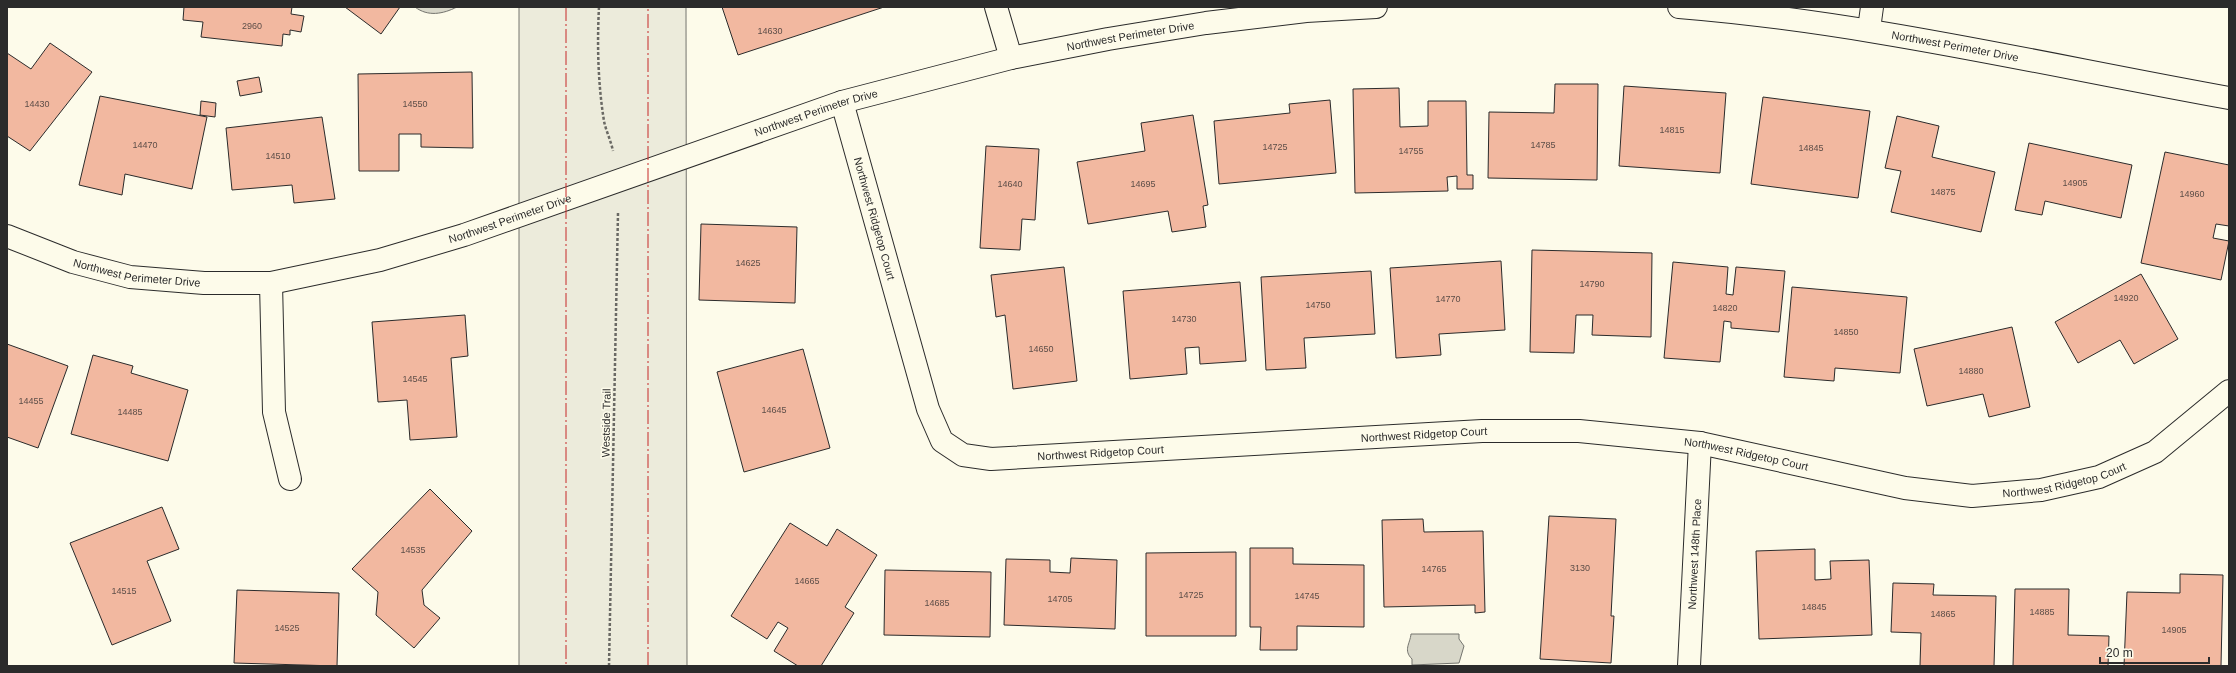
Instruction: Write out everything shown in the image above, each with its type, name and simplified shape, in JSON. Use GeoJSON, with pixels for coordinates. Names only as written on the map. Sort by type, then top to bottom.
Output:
{"type":"FeatureCollection","features":[{"type":"Feature","properties":{"kind":"street"},"geometry":{"type":"LineString","coordinates":[[996,7],[1011,58]]}},
{"type":"Feature","properties":{"kind":"street","name":"Northwest Perimeter Drive"},"geometry":{"type":"LineString","coordinates":[[7,236],[73,262],[130,277],[204,283],[271,283],[380,260],[464,234],[842,102],[1011,58],[1108,38],[1206,23],[1306,11],[1376,7]]}},
{"type":"Feature","properties":{"kind":"street","name":"Northwest Perimeter Drive"},"geometry":{"type":"LineString","coordinates":[[1679,7],[1762,14],[1869,30],[2229,98]]}},
{"type":"Feature","properties":{"kind":"street"},"geometry":{"type":"LineString","coordinates":[[1869,30],[1872,7]]}},
{"type":"Feature","properties":{"kind":"street","name":"Northwest Ridgetop Court"},"geometry":{"type":"LineString","coordinates":[[842,102],[928,410],[942,441],[963,455],[991,459],[1482,431],[1579,431],[1700,443],[1905,488],[1972,496],[2041,490],[2099,477],[2155,452],[2229,391]]}},
{"type":"Feature","properties":{"kind":"street"},"geometry":{"type":"LineString","coordinates":[[271,283],[274,412],[290,479]]}},
{"type":"Feature","properties":{"kind":"street","name":"Northwest 148th Place"},"geometry":{"type":"LineString","coordinates":[[1689,666],[1700,443]]}},
{"type":"Feature","properties":{"kind":"path","name":"Westside Trail"},"geometry":{"type":"LineString","coordinates":[[599,7],[597,46],[604,122],[618,181],[610,666]]}},
{"type":"Feature","properties":{"kind":"shaded area"},"geometry":{"type":"Polygon","coordinates":[[[415,7],[457,7],[441,13],[430,13],[415,7]]]}},
{"type":"Feature","properties":{"kind":"shaded area"},"geometry":{"type":"Polygon","coordinates":[[[519,7],[686,7],[687,666],[519,666],[519,7]]]}},
{"type":"Feature","properties":{"kind":"shaded area"},"geometry":{"type":"Polygon","coordinates":[[[1411,634],[1459,634],[1459,639],[1464,646],[1459,663],[1412,665],[1412,659],[1407,650],[1411,634]]]}},
{"type":"Feature","properties":{"kind":"building"},"geometry":{"type":"Polygon","coordinates":[[[184,7],[292,7],[291,14],[304,16],[301,32],[290,30],[290,35],[283,34],[282,46],[201,37],[203,22],[183,20],[184,7]]]}},
{"type":"Feature","properties":{"kind":"building"},"geometry":{"type":"Polygon","coordinates":[[[345,7],[400,7],[381,34],[345,7]]]}},
{"type":"Feature","properties":{"kind":"building"},"geometry":{"type":"Polygon","coordinates":[[[722,7],[884,7],[738,55],[722,7]]]}},
{"type":"Feature","properties":{"kind":"building"},"geometry":{"type":"Polygon","coordinates":[[[50,43],[92,72],[30,151],[7,136],[7,53],[31,69],[50,43]]]}},
{"type":"Feature","properties":{"kind":"building"},"geometry":{"type":"Polygon","coordinates":[[[472,72],[473,148],[421,147],[421,134],[399,134],[399,171],[359,171],[358,74],[472,72]]]}},
{"type":"Feature","properties":{"kind":"building"},"geometry":{"type":"Polygon","coordinates":[[[259,77],[262,92],[240,96],[237,81],[259,77]]]}},
{"type":"Feature","properties":{"kind":"building"},"geometry":{"type":"Polygon","coordinates":[[[1555,84],[1598,84],[1597,180],[1488,178],[1489,112],[1554,113],[1555,84]]]}},
{"type":"Feature","properties":{"kind":"building"},"geometry":{"type":"Polygon","coordinates":[[[1624,86],[1726,93],[1720,173],[1619,166],[1624,86]]]}},
{"type":"Feature","properties":{"kind":"building"},"geometry":{"type":"Polygon","coordinates":[[[1399,88],[1400,127],[1428,126],[1428,101],[1466,101],[1467,175],[1473,175],[1473,189],[1457,189],[1457,176],[1447,177],[1448,191],[1355,193],[1353,89],[1399,88]]]}},
{"type":"Feature","properties":{"kind":"building"},"geometry":{"type":"Polygon","coordinates":[[[100,96],[207,117],[192,189],[125,174],[122,195],[79,185],[100,96]]]}},
{"type":"Feature","properties":{"kind":"building"},"geometry":{"type":"Polygon","coordinates":[[[1763,97],[1870,111],[1858,198],[1751,184],[1763,97]]]}},
{"type":"Feature","properties":{"kind":"building"},"geometry":{"type":"Polygon","coordinates":[[[1330,100],[1336,173],[1219,184],[1214,121],[1290,113],[1289,104],[1330,100]]]}},
{"type":"Feature","properties":{"kind":"building"},"geometry":{"type":"Polygon","coordinates":[[[201,101],[216,103],[215,117],[200,115],[201,101]]]}},
{"type":"Feature","properties":{"kind":"building"},"geometry":{"type":"Polygon","coordinates":[[[1193,115],[1208,205],[1203,206],[1206,227],[1172,232],[1168,211],[1088,224],[1077,162],[1145,151],[1141,123],[1193,115]]]}},
{"type":"Feature","properties":{"kind":"building"},"geometry":{"type":"Polygon","coordinates":[[[1897,116],[1939,126],[1932,157],[1995,172],[1981,232],[1891,212],[1901,171],[1885,168],[1897,116]]]}},
{"type":"Feature","properties":{"kind":"building"},"geometry":{"type":"Polygon","coordinates":[[[322,117],[335,199],[294,203],[292,185],[232,190],[226,128],[322,117]]]}},
{"type":"Feature","properties":{"kind":"building"},"geometry":{"type":"Polygon","coordinates":[[[2029,143],[2132,165],[2121,218],[2045,201],[2042,215],[2015,210],[2029,143]]]}},
{"type":"Feature","properties":{"kind":"building"},"geometry":{"type":"Polygon","coordinates":[[[986,146],[1039,149],[1035,220],[1022,219],[1020,250],[980,248],[986,146]]]}},
{"type":"Feature","properties":{"kind":"building"},"geometry":{"type":"Polygon","coordinates":[[[2165,152],[2229,165],[2229,226],[2216,224],[2213,238],[2229,241],[2221,280],[2141,263],[2165,152]]]}},
{"type":"Feature","properties":{"kind":"building"},"geometry":{"type":"Polygon","coordinates":[[[701,224],[797,227],[795,303],[699,300],[701,224]]]}},
{"type":"Feature","properties":{"kind":"building"},"geometry":{"type":"Polygon","coordinates":[[[1532,250],[1652,253],[1651,337],[1592,335],[1593,315],[1576,315],[1574,353],[1530,352],[1532,250]]]}},
{"type":"Feature","properties":{"kind":"building"},"geometry":{"type":"Polygon","coordinates":[[[1501,261],[1505,330],[1439,334],[1441,355],[1396,358],[1390,268],[1501,261]]]}},
{"type":"Feature","properties":{"kind":"building"},"geometry":{"type":"Polygon","coordinates":[[[1673,262],[1728,267],[1726,294],[1733,295],[1736,267],[1785,271],[1779,332],[1731,328],[1731,322],[1724,321],[1720,362],[1664,358],[1673,262]]]}},
{"type":"Feature","properties":{"kind":"building"},"geometry":{"type":"Polygon","coordinates":[[[1064,267],[1077,381],[1013,389],[1005,315],[996,317],[991,275],[1064,267]]]}},
{"type":"Feature","properties":{"kind":"building"},"geometry":{"type":"Polygon","coordinates":[[[1371,271],[1375,334],[1304,338],[1306,368],[1266,370],[1261,277],[1371,271]]]}},
{"type":"Feature","properties":{"kind":"building"},"geometry":{"type":"Polygon","coordinates":[[[2141,274],[2178,339],[2134,364],[2120,340],[2078,363],[2055,322],[2141,274]]]}},
{"type":"Feature","properties":{"kind":"building"},"geometry":{"type":"Polygon","coordinates":[[[1240,282],[1246,361],[1200,364],[1199,347],[1185,348],[1187,374],[1130,379],[1123,291],[1240,282]]]}},
{"type":"Feature","properties":{"kind":"building"},"geometry":{"type":"Polygon","coordinates":[[[1792,287],[1907,297],[1900,373],[1835,368],[1834,381],[1784,377],[1792,287]]]}},
{"type":"Feature","properties":{"kind":"building"},"geometry":{"type":"Polygon","coordinates":[[[465,315],[468,356],[451,358],[457,437],[410,440],[407,400],[378,402],[372,322],[465,315]]]}},
{"type":"Feature","properties":{"kind":"building"},"geometry":{"type":"Polygon","coordinates":[[[2012,327],[2030,407],[1989,417],[1983,394],[1927,406],[1914,349],[2012,327]]]}},
{"type":"Feature","properties":{"kind":"building"},"geometry":{"type":"Polygon","coordinates":[[[7,344],[68,366],[38,448],[7,437],[7,344]]]}},
{"type":"Feature","properties":{"kind":"building"},"geometry":{"type":"Polygon","coordinates":[[[803,349],[830,448],[744,472],[717,372],[803,349]]]}},
{"type":"Feature","properties":{"kind":"building"},"geometry":{"type":"Polygon","coordinates":[[[93,355],[133,366],[131,373],[188,390],[168,461],[71,434],[93,355]]]}},
{"type":"Feature","properties":{"kind":"building"},"geometry":{"type":"Polygon","coordinates":[[[430,489],[472,531],[422,590],[424,605],[440,618],[414,648],[376,615],[378,592],[352,569],[430,489]]]}},
{"type":"Feature","properties":{"kind":"building"},"geometry":{"type":"Polygon","coordinates":[[[162,507],[179,549],[147,561],[171,621],[112,645],[70,543],[162,507]]]}},
{"type":"Feature","properties":{"kind":"building"},"geometry":{"type":"Polygon","coordinates":[[[1549,516],[1616,519],[1611,616],[1614,616],[1611,663],[1540,659],[1549,516]]]}},
{"type":"Feature","properties":{"kind":"building"},"geometry":{"type":"Polygon","coordinates":[[[1423,519],[1424,532],[1483,531],[1485,612],[1475,613],[1475,605],[1384,607],[1382,520],[1423,519]]]}},
{"type":"Feature","properties":{"kind":"building"},"geometry":{"type":"Polygon","coordinates":[[[790,523],[827,546],[837,529],[877,555],[845,607],[854,613],[821,666],[798,666],[774,651],[788,628],[778,622],[767,639],[731,616],[790,523]]]}},
{"type":"Feature","properties":{"kind":"building"},"geometry":{"type":"Polygon","coordinates":[[[1250,548],[1293,548],[1293,564],[1364,565],[1364,627],[1297,626],[1297,650],[1260,650],[1261,627],[1250,627],[1250,548]]]}},
{"type":"Feature","properties":{"kind":"building"},"geometry":{"type":"Polygon","coordinates":[[[1815,549],[1815,580],[1831,579],[1830,561],[1869,560],[1872,635],[1759,639],[1756,551],[1815,549]]]}},
{"type":"Feature","properties":{"kind":"building"},"geometry":{"type":"Polygon","coordinates":[[[1236,552],[1236,636],[1146,636],[1146,553],[1236,552]]]}},
{"type":"Feature","properties":{"kind":"building"},"geometry":{"type":"Polygon","coordinates":[[[1071,558],[1117,560],[1115,629],[1004,625],[1006,559],[1050,560],[1050,572],[1070,573],[1071,558]]]}},
{"type":"Feature","properties":{"kind":"building"},"geometry":{"type":"Polygon","coordinates":[[[885,570],[991,572],[990,637],[884,635],[885,570]]]}},
{"type":"Feature","properties":{"kind":"building"},"geometry":{"type":"Polygon","coordinates":[[[2180,574],[2223,575],[2221,666],[2124,666],[2127,592],[2180,593],[2180,574]]]}},
{"type":"Feature","properties":{"kind":"building"},"geometry":{"type":"Polygon","coordinates":[[[1893,583],[1934,584],[1933,595],[1996,596],[1994,666],[1920,666],[1921,633],[1891,632],[1893,583]]]}},
{"type":"Feature","properties":{"kind":"building"},"geometry":{"type":"Polygon","coordinates":[[[2015,589],[2069,589],[2068,635],[2109,636],[2108,666],[2013,666],[2015,589]]]}},
{"type":"Feature","properties":{"kind":"building"},"geometry":{"type":"Polygon","coordinates":[[[237,590],[339,593],[337,666],[234,663],[237,590]]]}},
{"type":"Feature","properties":{"kind":"power"},"geometry":{"type":"LineString","coordinates":[[566,7],[566,666]]}},
{"type":"Feature","properties":{"kind":"power"},"geometry":{"type":"LineString","coordinates":[[648,7],[648,666]]}}]}
